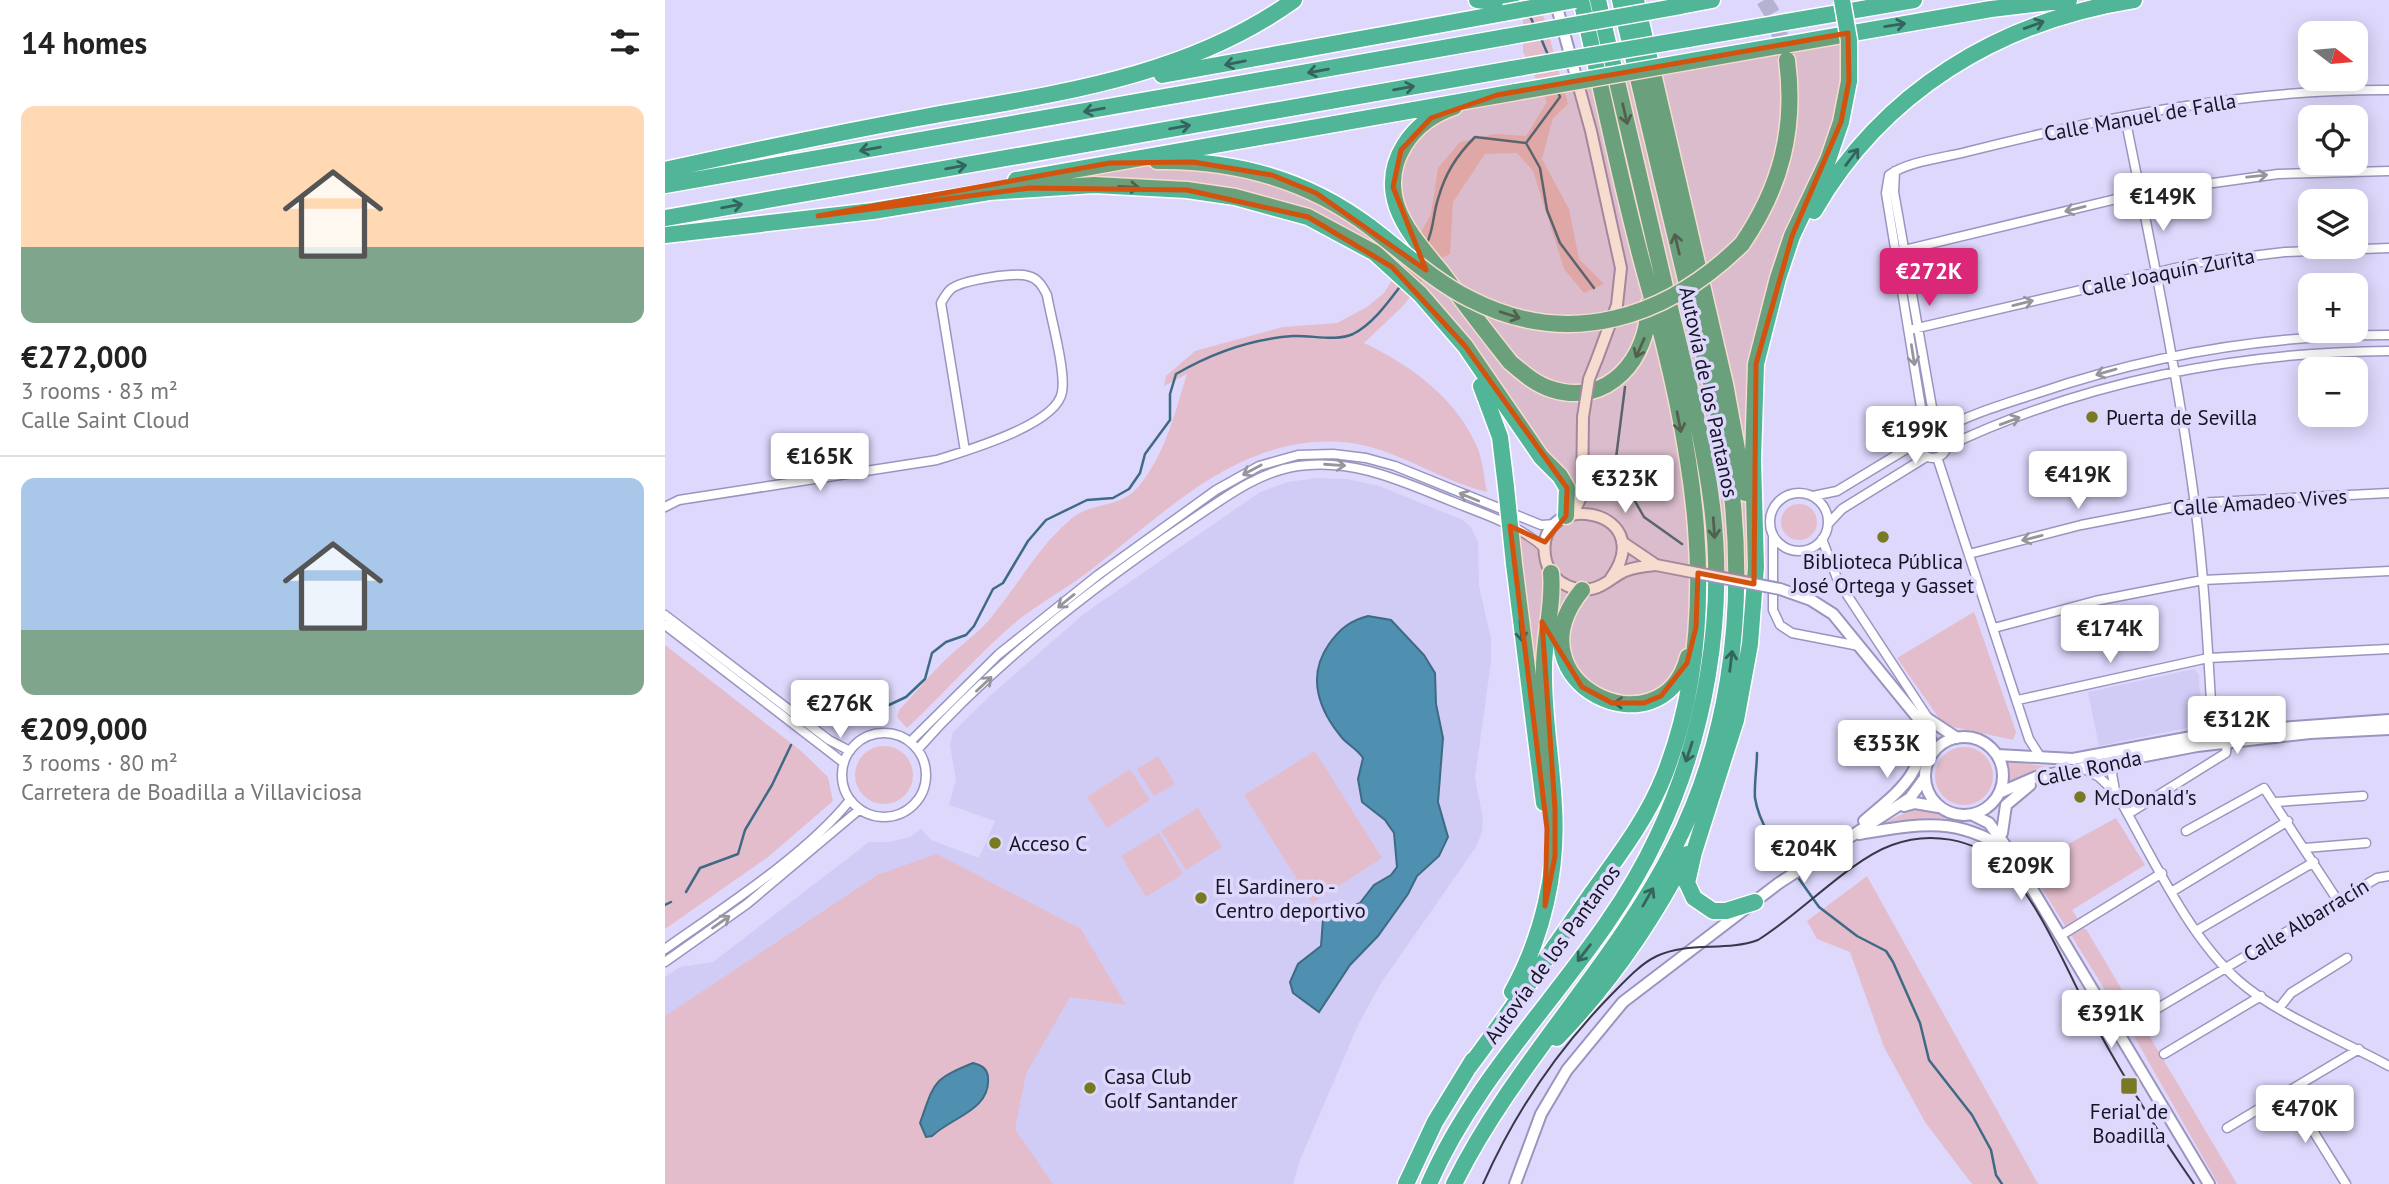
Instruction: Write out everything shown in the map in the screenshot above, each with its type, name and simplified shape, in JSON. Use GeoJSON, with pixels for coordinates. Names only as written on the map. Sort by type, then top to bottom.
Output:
{"type":"FeatureCollection","features":[{"type":"Feature","properties":{"kind":"highway"},"geometry":{"type":"LineString","coordinates":[[1067,90],[1164,67],[1212,49],[1264,22],[1294,0]]}},
{"type":"Feature","properties":{"kind":"highway"},"geometry":{"type":"LineString","coordinates":[[1477,0],[1509,5],[1530,1]]}},
{"type":"Feature","properties":{"kind":"highway"},"geometry":{"type":"LineString","coordinates":[[665,170],[799,140],[1575,0]]}},
{"type":"Feature","properties":{"kind":"highway"},"geometry":{"type":"LineString","coordinates":[[1469,1067],[1637,829],[1663,778],[1680,731],[1691,682],[1698,561],[1691,482],[1666,355],[1581,0]]}},
{"type":"Feature","properties":{"kind":"highway","name":"Autovía de los Pantanos"},"geometry":{"type":"LineString","coordinates":[[1429,1184],[1462,1119],[1493,1072],[1630,888],[1657,837],[1677,786],[1697,725],[1709,667],[1716,556],[1704,455],[1598,0]]}},
{"type":"Feature","properties":{"kind":"highway","name":"Autovía de los Pantanos"},"geometry":{"type":"LineString","coordinates":[[1454,1184],[1473,1146],[1524,1068],[1614,949],[1646,901],[1676,845],[1697,797],[1718,732],[1731,667],[1736,554],[1729,481],[1712,392],[1619,0]]}},
{"type":"Feature","properties":{"kind":"highway"},"geometry":{"type":"LineString","coordinates":[[1636,0],[1725,384],[1745,485],[1753,593]]}},
{"type":"Feature","properties":{"kind":"highway"},"geometry":{"type":"LineString","coordinates":[[665,185],[1712,0]]}},
{"type":"Feature","properties":{"kind":"highway"},"geometry":{"type":"LineString","coordinates":[[1755,902],[1726,911],[1713,911],[1703,907],[1689,890],[1689,870],[1739,707],[1750,644],[1756,364],[1792,236],[1828,160],[1841,122],[1849,81],[1849,40],[1842,0]]}},
{"type":"Feature","properties":{"kind":"highway"},"geometry":{"type":"LineString","coordinates":[[665,218],[1914,0]]}},
{"type":"Feature","properties":{"kind":"highway"},"geometry":{"type":"LineString","coordinates":[[818,216],[1991,9],[2069,0]]}},
{"type":"Feature","properties":{"kind":"highway"},"geometry":{"type":"LineString","coordinates":[[1779,278],[1824,194],[1860,146],[1898,107],[1960,61],[2006,35],[2055,17],[2134,0]]}},
{"type":"Feature","properties":{"kind":"highway"},"geometry":{"type":"LineString","coordinates":[[1111,163],[1193,162],[1272,175],[1316,193],[1370,227],[1441,282],[1471,300],[1524,320],[1568,324],[1612,320],[1661,304],[1709,275],[1742,244],[1771,196],[1787,143],[1790,88],[1787,60]]}},
{"type":"Feature","properties":{"kind":"highway"},"geometry":{"type":"LineString","coordinates":[[1497,95],[1430,118],[1408,139],[1394,171],[1393,187],[1398,209],[1408,229],[1510,362],[1531,379],[1552,390],[1575,393],[1600,388],[1631,366],[1643,347],[1649,325],[1647,281]]}},
{"type":"Feature","properties":{"kind":"highway"},"geometry":{"type":"LineString","coordinates":[[665,235],[873,211],[1030,188],[1094,185],[1187,190],[1235,197],[1308,217],[1375,253],[1420,294],[1465,346],[1541,457],[1560,476],[1567,488],[1565,518]]}},
{"type":"Feature","properties":{"kind":"highway"},"geometry":{"type":"LineString","coordinates":[[1449,329],[1488,402],[1500,437],[1547,829],[1545,906]]}},
{"type":"Feature","properties":{"kind":"highway"},"geometry":{"type":"LineString","coordinates":[[1406,1184],[1435,1122],[1521,976],[1537,939],[1545,906],[1555,856],[1555,809],[1543,666],[1553,593],[1552,573]]}},
{"type":"Feature","properties":{"kind":"highway"},"geometry":{"type":"LineString","coordinates":[[1582,590],[1563,623],[1565,664],[1582,687],[1593,696],[1612,703],[1644,703],[1661,696],[1678,679],[1687,663],[1696,627]]}},
{"type":"Feature","properties":{"kind":"highway"},"geometry":{"type":"LineString","coordinates":[[1524,1068],[1581,1012],[1626,957],[1657,911],[1708,812]]}},
{"type":"Feature","properties":{"kind":"street"},"geometry":{"type":"LineString","coordinates":[[1545,549],[1565,518],[1580,504],[1583,478],[1583,417],[1589,379],[1617,305],[1621,268],[1594,144],[1555,0]]}},
{"type":"Feature","properties":{"kind":"street","name":"Calle Manuel de Falla"},"geometry":{"type":"LineString","coordinates":[[1900,251],[1886,193],[1886,181],[1895,170],[2125,117],[2245,98],[2389,90]]}},
{"type":"Feature","properties":{"kind":"street"},"geometry":{"type":"LineString","coordinates":[[2125,117],[2172,355],[2195,503],[2213,733]]}},
{"type":"Feature","properties":{"kind":"street"},"geometry":{"type":"LineString","coordinates":[[1947,447],[1945,438],[1937,431],[1900,251],[2141,193],[2278,174],[2389,171]]}},
{"type":"Feature","properties":{"kind":"street","name":"Calle Joaquín Zurita"},"geometry":{"type":"LineString","coordinates":[[1914,329],[2156,271],[2259,254],[2389,248]]}},
{"type":"Feature","properties":{"kind":"street"},"geometry":{"type":"LineString","coordinates":[[665,507],[679,500],[937,460],[965,451],[1008,435],[1049,412],[1061,400],[1063,390],[1047,295],[1039,282],[1029,276],[1011,275],[961,284],[949,289],[941,303],[965,451]]}},
{"type":"Feature","properties":{"kind":"street"},"geometry":{"type":"LineString","coordinates":[[1862,646],[1792,633],[1780,625],[1773,610],[1773,535],[1770,520],[1781,499],[1795,494],[1811,496],[1837,491],[1919,442],[1925,432],[1914,329]]}},
{"type":"Feature","properties":{"kind":"street"},"geometry":{"type":"LineString","coordinates":[[1925,432],[1937,431],[1975,414],[2039,392],[2172,355],[2249,342],[2389,335]]}},
{"type":"Feature","properties":{"kind":"street"},"geometry":{"type":"LineString","coordinates":[[1773,535],[1783,546],[1797,551],[1811,548],[1822,539],[1828,524],[1842,509],[1926,457],[1937,457],[1947,447],[2057,404],[2174,372],[2299,354],[2389,351]]}},
{"type":"Feature","properties":{"kind":"street"},"geometry":{"type":"LineString","coordinates":[[1919,442],[1920,450],[1926,457]]}},
{"type":"Feature","properties":{"kind":"street"},"geometry":{"type":"LineString","coordinates":[[910,742],[999,654],[1088,583],[1216,490],[1259,466],[1298,455],[1333,454],[1366,458],[1541,525],[1565,518],[1597,514]]}},
{"type":"Feature","properties":{"kind":"street"},"geometry":{"type":"LineString","coordinates":[[1937,457],[2029,739],[2042,758]]}},
{"type":"Feature","properties":{"kind":"street"},"geometry":{"type":"LineString","coordinates":[[918,749],[1013,658],[1151,547],[1262,476],[1297,466],[1331,464],[1363,468],[1482,513],[1533,537],[1545,549],[1552,573],[1570,588],[1593,589],[1636,567],[1656,565],[1780,589],[1823,606],[1862,646],[1929,734],[1931,754],[1924,779],[1917,791],[1894,809],[1849,835],[1779,883],[1623,1002],[1567,1070],[1541,1114],[1515,1184]]}},
{"type":"Feature","properties":{"kind":"street"},"geometry":{"type":"LineString","coordinates":[[1583,478],[1585,494],[1597,514],[1608,521],[1622,542],[1656,565]]}},
{"type":"Feature","properties":{"kind":"street","name":"Calle Amadeo Vives"},"geometry":{"type":"LineString","coordinates":[[1969,554],[2081,525],[2195,503],[2389,493]]}},
{"type":"Feature","properties":{"kind":"street"},"geometry":{"type":"LineString","coordinates":[[1811,496],[1822,505],[1828,524]]}},
{"type":"Feature","properties":{"kind":"street"},"geometry":{"type":"LineString","coordinates":[[1822,539],[1837,581],[1931,723]]}},
{"type":"Feature","properties":{"kind":"street"},"geometry":{"type":"LineString","coordinates":[[1611,578],[1619,568],[1622,542]]}},
{"type":"Feature","properties":{"kind":"street"},"geometry":{"type":"LineString","coordinates":[[1994,628],[2095,601],[2203,580],[2389,571]]}},
{"type":"Feature","properties":{"kind":"street"},"geometry":{"type":"LineString","coordinates":[[665,615],[829,740],[851,751]]}},
{"type":"Feature","properties":{"kind":"street"},"geometry":{"type":"LineString","coordinates":[[665,625],[844,763]]}},
{"type":"Feature","properties":{"kind":"street"},"geometry":{"type":"LineString","coordinates":[[2018,700],[2208,657],[2389,649]]}},
{"type":"Feature","properties":{"kind":"street"},"geometry":{"type":"LineString","coordinates":[[1904,700],[1931,723],[1957,738],[1983,742],[1997,755],[2003,774],[1996,797],[2002,833],[2010,852]]}},
{"type":"Feature","properties":{"kind":"street"},"geometry":{"type":"LineString","coordinates":[[1849,835],[1913,776],[1922,748],[1917,718]]}},
{"type":"Feature","properties":{"kind":"street","name":"Calle Ronda"},"geometry":{"type":"LineString","coordinates":[[1997,755],[2092,757],[2213,733],[2389,720]]}},
{"type":"Feature","properties":{"kind":"street","name":"Calle Ronda"},"geometry":{"type":"LineString","coordinates":[[1996,797],[2036,777],[2227,741],[2389,729]]}},
{"type":"Feature","properties":{"kind":"street"},"geometry":{"type":"LineString","coordinates":[[880,733],[897,735],[918,749],[926,777],[917,801],[908,810],[893,816],[878,817],[860,809],[850,800],[842,776],[844,763],[864,738],[880,733]]}},
{"type":"Feature","properties":{"kind":"street"},"geometry":{"type":"LineString","coordinates":[[1931,754],[1947,741],[1957,738]]}},
{"type":"Feature","properties":{"kind":"street"},"geometry":{"type":"LineString","coordinates":[[2023,757],[2029,739]]}},
{"type":"Feature","properties":{"kind":"street"},"geometry":{"type":"LineString","coordinates":[[2128,814],[2226,753],[2227,741]]}},
{"type":"Feature","properties":{"kind":"street"},"geometry":{"type":"LineString","coordinates":[[2112,780],[2116,762]]}},
{"type":"Feature","properties":{"kind":"street"},"geometry":{"type":"LineString","coordinates":[[2090,768],[2116,793]]}},
{"type":"Feature","properties":{"kind":"street"},"geometry":{"type":"LineString","coordinates":[[2090,768],[2104,770],[2112,780],[2116,793],[2196,931],[2225,968],[2261,996],[2389,1066]]}},
{"type":"Feature","properties":{"kind":"street"},"geometry":{"type":"LineString","coordinates":[[2002,833],[2003,815],[2010,799],[2051,775]]}},
{"type":"Feature","properties":{"kind":"street"},"geometry":{"type":"LineString","coordinates":[[1924,779],[1931,799],[1938,807]]}},
{"type":"Feature","properties":{"kind":"street"},"geometry":{"type":"LineString","coordinates":[[2186,831],[2264,788],[2276,802],[2338,901]]}},
{"type":"Feature","properties":{"kind":"street"},"geometry":{"type":"LineString","coordinates":[[2276,802],[2363,796]]}},
{"type":"Feature","properties":{"kind":"street"},"geometry":{"type":"LineString","coordinates":[[1973,815],[1996,797]]}},
{"type":"Feature","properties":{"kind":"street"},"geometry":{"type":"LineString","coordinates":[[665,949],[739,897],[835,819],[850,800]]}},
{"type":"Feature","properties":{"kind":"street"},"geometry":{"type":"LineString","coordinates":[[1894,809],[1915,803],[1938,807],[1955,815],[1973,815],[1989,823],[2010,852],[2209,1184]]}},
{"type":"Feature","properties":{"kind":"street"},"geometry":{"type":"LineString","coordinates":[[665,962],[747,904],[860,809]]}},
{"type":"Feature","properties":{"kind":"street"},"geometry":{"type":"LineString","coordinates":[[2173,891],[2288,821]]}},
{"type":"Feature","properties":{"kind":"street"},"geometry":{"type":"LineString","coordinates":[[1849,835],[1945,824],[1982,834],[2010,852]]}},
{"type":"Feature","properties":{"kind":"street"},"geometry":{"type":"LineString","coordinates":[[2305,848],[2366,843]]}},
{"type":"Feature","properties":{"kind":"street"},"geometry":{"type":"LineString","coordinates":[[2196,931],[2314,862]]}},
{"type":"Feature","properties":{"kind":"street"},"geometry":{"type":"LineString","coordinates":[[2060,936],[2162,873]]}},
{"type":"Feature","properties":{"kind":"street","name":"Calle Albarracín"},"geometry":{"type":"LineString","coordinates":[[2143,1017],[2377,878],[2389,876]]}},
{"type":"Feature","properties":{"kind":"street"},"geometry":{"type":"LineString","coordinates":[[2280,1007],[2291,993],[2347,958]]}},
{"type":"Feature","properties":{"kind":"street"},"geometry":{"type":"LineString","coordinates":[[2164,1054],[2261,996]]}},
{"type":"Feature","properties":{"kind":"street"},"geometry":{"type":"LineString","coordinates":[[2227,1128],[2359,1049]]}},
{"type":"Feature","properties":{"kind":"street"},"geometry":{"type":"LineString","coordinates":[[2289,1092],[2346,1184]]}},
{"type":"Feature","properties":{"kind":"highlighted area"},"geometry":{"type":"Polygon","coordinates":[[[1848,33],[1849,81],[1841,122],[1792,236],[1756,364],[1754,584],[1698,573],[1696,627],[1687,663],[1661,696],[1644,703],[1612,703],[1582,687],[1542,622],[1555,809],[1555,856],[1545,906],[1547,829],[1510,526],[1545,542],[1566,516],[1567,488],[1465,346],[1392,267],[1308,217],[1187,190],[1030,188],[818,216],[1110,163],[1193,162],[1272,175],[1316,193],[1426,270],[1393,187],[1401,150],[1431,118],[1497,95],[1848,33]]]}},
{"type":"Feature","properties":{"kind":"shaded area"},"geometry":{"type":"Polygon","coordinates":[[[1515,0],[1539,0],[1568,104],[1553,118],[1542,159],[1569,209],[1579,259],[1604,284],[1584,293],[1564,269],[1533,171],[1517,153],[1485,154],[1453,202],[1450,254],[1437,260],[1404,305],[1364,343],[1415,373],[1458,414],[1478,449],[1487,492],[1451,480],[1398,456],[1342,442],[1305,443],[1270,451],[1237,464],[1177,501],[1092,569],[1022,617],[992,643],[907,728],[897,717],[899,710],[942,663],[989,620],[1058,531],[1078,514],[1115,502],[1132,493],[1149,473],[1163,446],[1187,374],[1164,386],[1166,376],[1195,351],[1283,327],[1337,323],[1367,307],[1384,293],[1419,236],[1431,214],[1438,168],[1460,142],[1495,134],[1526,136],[1547,102],[1523,52],[1523,19],[1515,0]]]}},
{"type":"Feature","properties":{"kind":"shaded area"},"geometry":{"type":"Polygon","coordinates":[[[1317,478],[1347,479],[1379,486],[1463,520],[1471,527],[1478,542],[1479,586],[1491,639],[1491,661],[1475,778],[1483,819],[1482,832],[1476,847],[1381,983],[1358,1025],[1300,1160],[1293,1184],[665,1184],[665,977],[680,967],[713,962],[869,842],[889,842],[910,837],[921,829],[931,840],[979,858],[995,821],[949,805],[956,780],[950,745],[953,732],[992,694],[1085,613],[1260,492],[1288,482],[1317,478]]]}},
{"type":"Feature","properties":{"kind":"shaded area"},"geometry":{"type":"Polygon","coordinates":[[[1799,504],[1812,509],[1817,522],[1812,535],[1799,540],[1786,535],[1781,522],[1786,509],[1799,504]]]}},
{"type":"Feature","properties":{"kind":"shaded area"},"geometry":{"type":"Polygon","coordinates":[[[1974,612],[2016,732],[2013,740],[1949,726],[1941,721],[1897,658],[1974,612]]]}},
{"type":"Feature","properties":{"kind":"shaded area"},"geometry":{"type":"Polygon","coordinates":[[[665,645],[800,750],[828,777],[833,801],[768,857],[665,929],[665,645]]]}},
{"type":"Feature","properties":{"kind":"shaded area"},"geometry":{"type":"Polygon","coordinates":[[[2194,669],[2199,675],[2201,725],[2099,746],[2088,692],[2194,669]]]}},
{"type":"Feature","properties":{"kind":"shaded area"},"geometry":{"type":"Polygon","coordinates":[[[884,746],[900,751],[908,759],[913,775],[908,791],[900,799],[884,804],[868,799],[860,791],[855,775],[860,759],[868,751],[884,746]]]}},
{"type":"Feature","properties":{"kind":"shaded area"},"geometry":{"type":"Polygon","coordinates":[[[1958,747],[1970,747],[1985,755],[1993,770],[1993,782],[1985,797],[1970,805],[1958,805],[1943,797],[1935,782],[1935,770],[1943,755],[1958,747]]]}},
{"type":"Feature","properties":{"kind":"shaded area"},"geometry":{"type":"Polygon","coordinates":[[[1315,751],[1382,858],[1312,903],[1244,795],[1315,751]]]}},
{"type":"Feature","properties":{"kind":"shaded area"},"geometry":{"type":"Polygon","coordinates":[[[1158,756],[1175,784],[1154,796],[1137,769],[1158,756]]]}},
{"type":"Feature","properties":{"kind":"shaded area"},"geometry":{"type":"Polygon","coordinates":[[[2005,761],[2059,768],[2006,787],[2008,774],[2005,761]]]}},
{"type":"Feature","properties":{"kind":"shaded area"},"geometry":{"type":"Polygon","coordinates":[[[1130,769],[1150,800],[1107,828],[1087,797],[1130,769]]]}},
{"type":"Feature","properties":{"kind":"shaded area"},"geometry":{"type":"Polygon","coordinates":[[[1198,808],[1222,847],[1186,870],[1161,831],[1198,808]]]}},
{"type":"Feature","properties":{"kind":"shaded area"},"geometry":{"type":"Polygon","coordinates":[[[1914,809],[1929,810],[1948,818],[1917,819],[1869,829],[1914,809]]]}},
{"type":"Feature","properties":{"kind":"shaded area"},"geometry":{"type":"Polygon","coordinates":[[[2116,818],[2145,865],[2072,910],[2086,929],[2237,1184],[2218,1184],[2135,1038],[2028,866],[2116,818]]]}},
{"type":"Feature","properties":{"kind":"shaded area"},"geometry":{"type":"Polygon","coordinates":[[[1159,833],[1183,874],[1146,897],[1121,856],[1159,833]]]}},
{"type":"Feature","properties":{"kind":"shaded area"},"geometry":{"type":"Polygon","coordinates":[[[937,854],[1081,929],[1126,1005],[1070,997],[1026,1074],[1015,1129],[1053,1184],[665,1184],[665,1016],[879,874],[937,854]]]}},
{"type":"Feature","properties":{"kind":"shaded area"},"geometry":{"type":"Polygon","coordinates":[[[1867,876],[2038,1184],[1972,1184],[1925,1122],[1884,1047],[1850,952],[1817,939],[1807,921],[1867,876]]]}},
{"type":"Feature","properties":{"kind":"water"},"geometry":{"type":"Polygon","coordinates":[[[1368,616],[1391,620],[1424,655],[1435,673],[1436,704],[1443,738],[1438,802],[1448,837],[1439,856],[1417,876],[1408,894],[1378,936],[1350,965],[1319,1012],[1293,993],[1290,982],[1298,964],[1321,946],[1323,919],[1360,903],[1374,885],[1391,875],[1397,867],[1394,833],[1385,820],[1362,802],[1358,779],[1363,758],[1343,739],[1327,717],[1318,693],[1318,669],[1329,644],[1345,626],[1368,616]]]}},
{"type":"Feature","properties":{"kind":"water"},"geometry":{"type":"Polygon","coordinates":[[[973,1063],[983,1067],[988,1077],[983,1097],[969,1112],[932,1136],[926,1137],[920,1123],[933,1090],[942,1078],[973,1063]]]}},
{"type":"Feature","properties":{"kind":"waterway"},"geometry":{"type":"LineString","coordinates":[[1529,14],[1535,27]]}},
{"type":"Feature","properties":{"kind":"waterway"},"geometry":{"type":"LineString","coordinates":[[1540,36],[1548,55]]}},
{"type":"Feature","properties":{"kind":"waterway"},"geometry":{"type":"LineString","coordinates":[[1558,92],[1560,97],[1526,143],[1540,168],[1547,210],[1560,243],[1594,288]]}},
{"type":"Feature","properties":{"kind":"waterway"},"geometry":{"type":"LineString","coordinates":[[1427,243],[1444,181],[1457,158],[1475,137],[1526,143]]}},
{"type":"Feature","properties":{"kind":"waterway"},"geometry":{"type":"LineString","coordinates":[[824,712],[852,711],[870,701],[889,705],[906,697],[925,679],[932,653],[946,642],[966,635],[974,626],[993,589],[1003,583],[1028,541],[1046,520],[1087,500],[1113,498],[1129,489],[1140,473],[1145,454],[1170,420],[1170,394],[1176,374],[1218,354],[1262,340],[1293,336],[1339,338],[1353,334],[1374,318],[1402,284]]}},
{"type":"Feature","properties":{"kind":"waterway"},"geometry":{"type":"LineString","coordinates":[[1625,387],[1615,466],[1644,517],[1682,544]]}},
{"type":"Feature","properties":{"kind":"waterway"},"geometry":{"type":"LineString","coordinates":[[686,892],[700,868],[738,854],[745,830],[772,785],[791,745]]}},
{"type":"Feature","properties":{"kind":"waterway"},"geometry":{"type":"LineString","coordinates":[[1757,753],[1757,808],[1770,836],[1793,871]]}},
{"type":"Feature","properties":{"kind":"waterway"},"geometry":{"type":"LineString","coordinates":[[1797,876],[1819,907],[1857,936],[1886,951],[1920,1023],[1929,1060],[1972,1115],[1991,1150],[1996,1175],[2002,1184]]}},
{"type":"Feature","properties":{"kind":"waterway"},"geometry":{"type":"LineString","coordinates":[[665,905],[671,902]]}},
{"type":"Feature","properties":{"kind":"tunnel"},"geometry":{"type":"LineString","coordinates":[[1764,0],[1775,18],[1786,58]]}},
{"type":"Feature","properties":{"kind":"tram line"},"geometry":{"type":"LineString","coordinates":[[1483,1184],[1523,1107],[1555,1060],[1592,1015],[1645,963],[1669,951],[1746,944],[1758,940],[1876,852],[1921,838],[1950,840],[1978,849],[2002,865],[2016,880],[2055,943],[2120,1070],[2194,1184]]}},
{"type":"Feature","properties":{"kind":"place","name":"Puerta de Sevilla"},"geometry":{"type":"Point","coordinates":[2092,417]}},
{"type":"Feature","properties":{"kind":"place","name":"Biblioteca Pública José Ortega y Gasset"},"geometry":{"type":"Point","coordinates":[1883,537]}},
{"type":"Feature","properties":{"kind":"place","name":"McDonald's"},"geometry":{"type":"Point","coordinates":[2080,797]}},
{"type":"Feature","properties":{"kind":"place","name":"Acceso C"},"geometry":{"type":"Point","coordinates":[995,843]}},
{"type":"Feature","properties":{"kind":"place","name":"El Sardinero - Centro deportivo"},"geometry":{"type":"Point","coordinates":[1201,898]}},
{"type":"Feature","properties":{"kind":"place","name":"Ferial de Boadilla"},"geometry":{"type":"Point","coordinates":[2129,1086]}},
{"type":"Feature","properties":{"kind":"place","name":"Casa Club Golf Santander"},"geometry":{"type":"Point","coordinates":[1090,1088]}}]}
